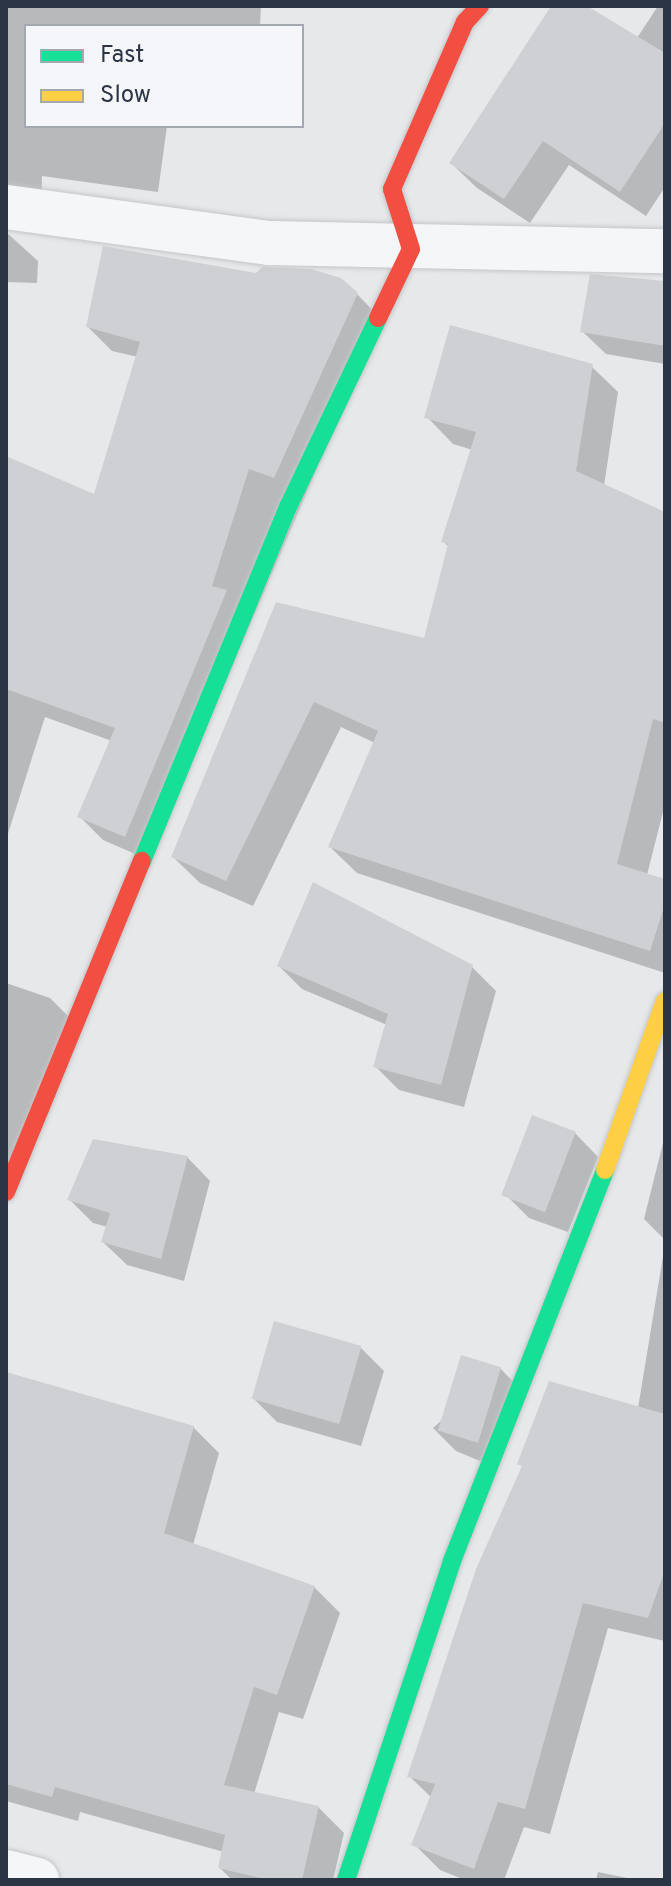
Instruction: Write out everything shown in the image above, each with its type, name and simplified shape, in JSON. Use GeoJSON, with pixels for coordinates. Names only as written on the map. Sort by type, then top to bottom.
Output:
{"type":"FeatureCollection","features":[{"type":"Feature","properties":{"kind":"street"},"geometry":{"type":"LineString","coordinates":[[6,1192],[288,507],[411,249],[392,189],[465,22],[480,6]]}},
{"type":"Feature","properties":{"kind":"street"},"geometry":{"type":"LineString","coordinates":[[6,207],[269,243],[411,249],[665,251]]}},
{"type":"Feature","properties":{"kind":"street"},"geometry":{"type":"LineString","coordinates":[[346,1880],[452,1561],[634,1094],[665,1001]]}},
{"type":"Feature","properties":{"kind":"street"},"geometry":{"type":"LineString","coordinates":[[6,1872],[37,1880]]}},
{"type":"Feature","properties":{"kind":"building"},"geometry":{"type":"Polygon","coordinates":[[[551,6],[587,6],[665,53],[665,123],[620,192],[543,141],[504,199],[449,163],[551,6]]]}},
{"type":"Feature","properties":{"kind":"building"},"geometry":{"type":"Polygon","coordinates":[[[103,246],[256,273],[262,267],[311,269],[341,278],[358,293],[274,478],[249,469],[212,586],[227,590],[125,837],[77,817],[115,728],[6,689],[6,456],[94,494],[140,342],[86,327],[103,246]]]}},
{"type":"Feature","properties":{"kind":"building"},"geometry":{"type":"Polygon","coordinates":[[[590,274],[665,281],[665,346],[580,332],[590,274]]]}},
{"type":"Feature","properties":{"kind":"building"},"geometry":{"type":"Polygon","coordinates":[[[450,325],[593,364],[576,471],[665,512],[665,723],[653,719],[617,864],[665,879],[665,904],[650,951],[328,847],[378,731],[314,702],[226,881],[171,857],[276,602],[424,638],[448,544],[441,542],[476,432],[424,418],[450,325]]]}},
{"type":"Feature","properties":{"kind":"building"},"geometry":{"type":"Polygon","coordinates":[[[313,882],[473,965],[441,1085],[373,1067],[388,1014],[277,966],[313,882]]]}},
{"type":"Feature","properties":{"kind":"building"},"geometry":{"type":"Polygon","coordinates":[[[532,1115],[576,1132],[545,1212],[501,1195],[532,1115]]]}},
{"type":"Feature","properties":{"kind":"building"},"geometry":{"type":"Polygon","coordinates":[[[93,1139],[188,1156],[161,1259],[101,1242],[110,1213],[67,1200],[93,1139]]]}},
{"type":"Feature","properties":{"kind":"building"},"geometry":{"type":"Polygon","coordinates":[[[274,1321],[361,1346],[339,1424],[252,1399],[274,1321]]]}},
{"type":"Feature","properties":{"kind":"building"},"geometry":{"type":"Polygon","coordinates":[[[461,1355],[501,1367],[478,1443],[438,1431],[461,1355]]]}},
{"type":"Feature","properties":{"kind":"building"},"geometry":{"type":"Polygon","coordinates":[[[6,1372],[194,1426],[164,1533],[315,1586],[277,1695],[254,1687],[224,1785],[319,1806],[302,1880],[269,1880],[218,1868],[225,1835],[55,1787],[52,1797],[6,1784],[6,1372]]]}},
{"type":"Feature","properties":{"kind":"building"},"geometry":{"type":"Polygon","coordinates":[[[549,1381],[665,1414],[665,1570],[648,1618],[583,1603],[525,1809],[498,1802],[474,1869],[411,1845],[435,1784],[407,1777],[476,1569],[522,1466],[517,1464],[549,1381]]]}},
{"type":"Feature","properties":{"kind":"traffic: fast"},"geometry":{"type":"LineString","coordinates":[[142,861],[288,507],[378,318]]}},
{"type":"Feature","properties":{"kind":"traffic: fast"},"geometry":{"type":"LineString","coordinates":[[346,1880],[452,1561],[605,1170]]}},
{"type":"Feature","properties":{"kind":"traffic: slow"},"geometry":{"type":"LineString","coordinates":[[605,1170],[665,1001]]}},
{"type":"Feature","properties":{"kind":"traffic: jam"},"geometry":{"type":"LineString","coordinates":[[378,318],[411,249],[392,189],[465,22],[480,6]]}},
{"type":"Feature","properties":{"kind":"traffic: jam"},"geometry":{"type":"LineString","coordinates":[[6,1192],[142,861]]}}]}
